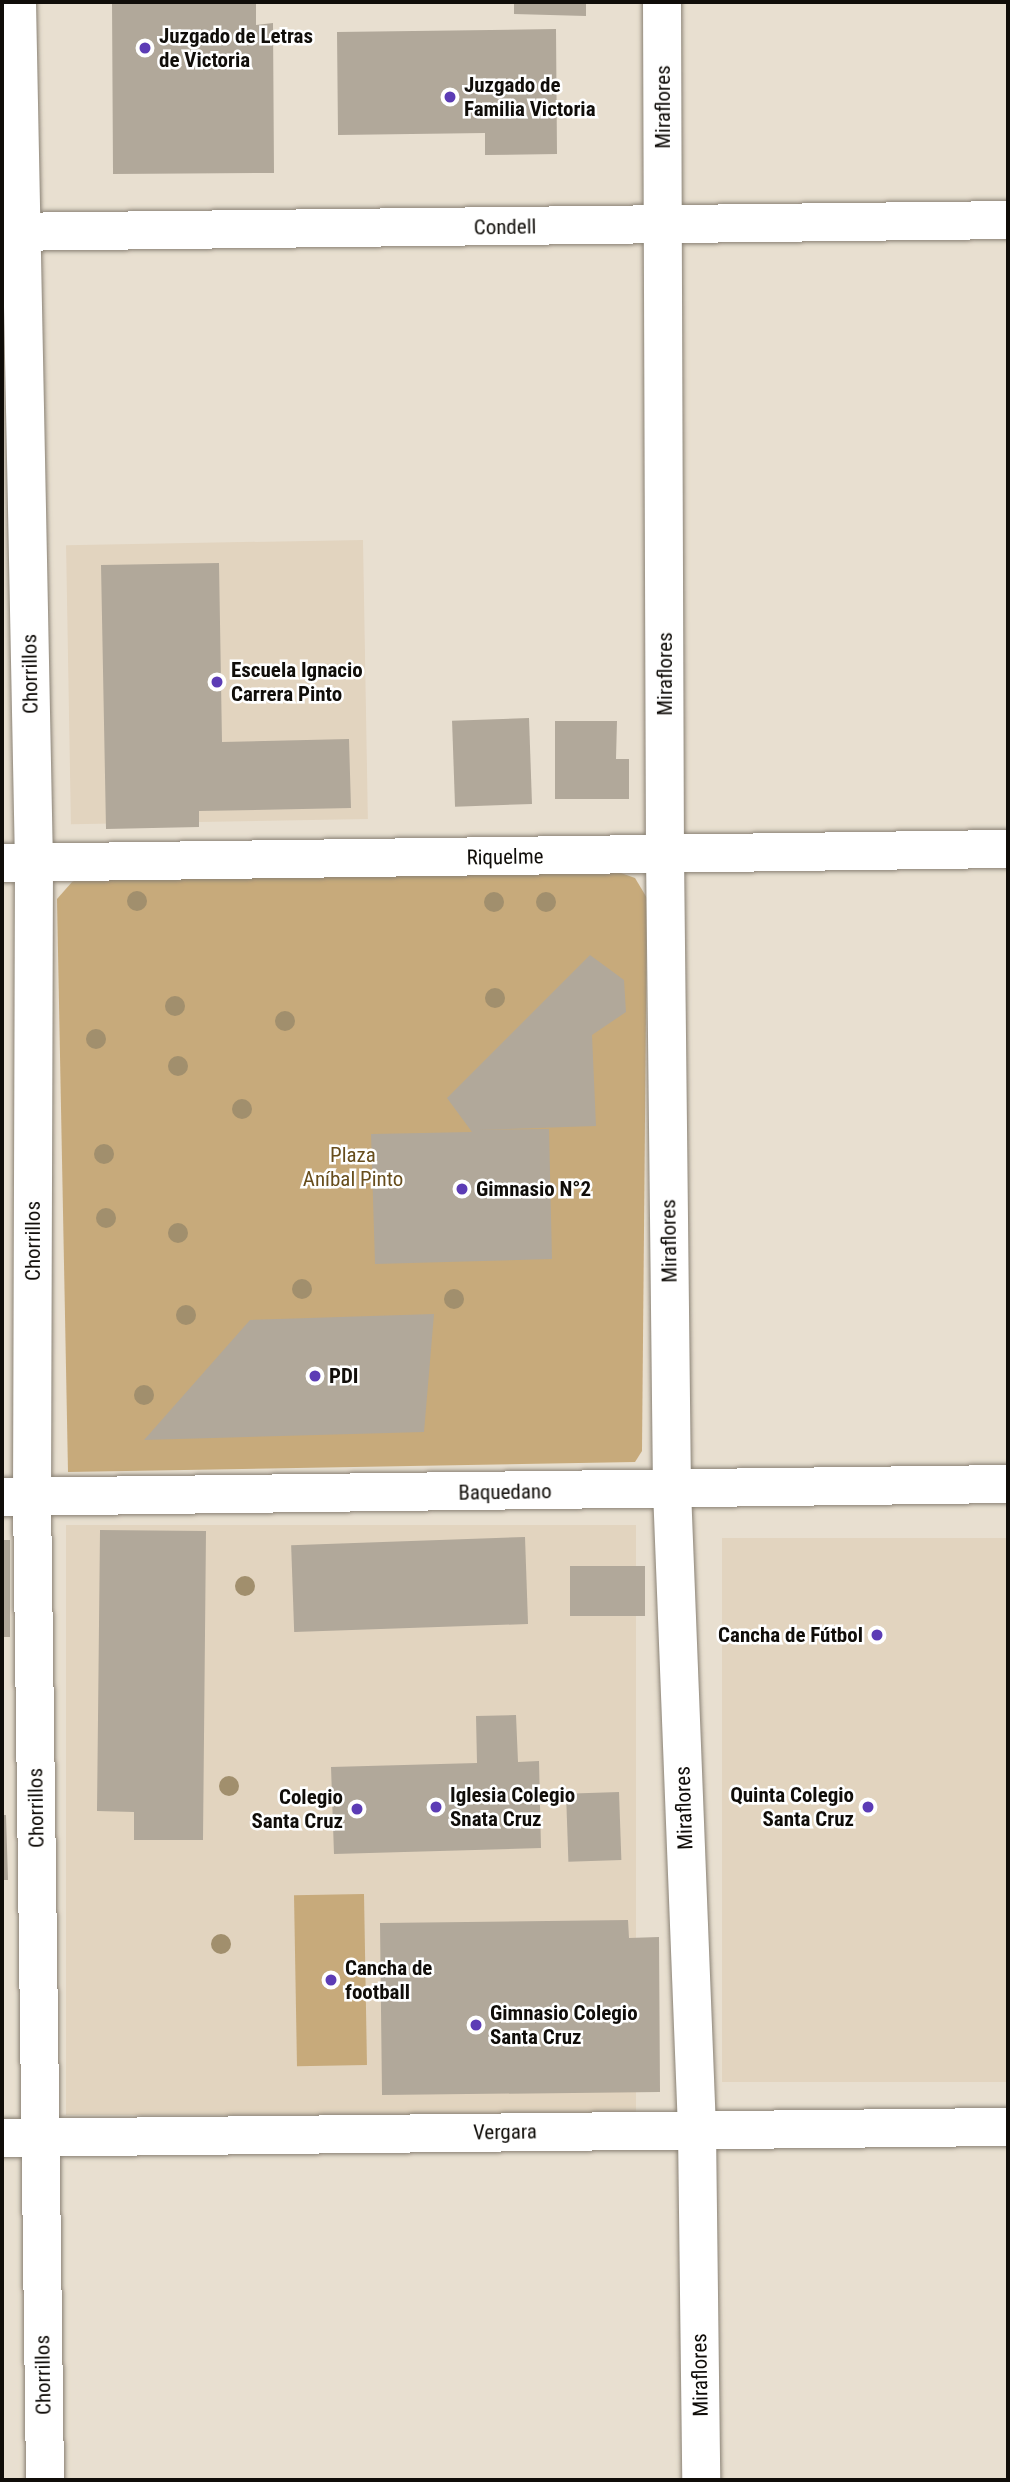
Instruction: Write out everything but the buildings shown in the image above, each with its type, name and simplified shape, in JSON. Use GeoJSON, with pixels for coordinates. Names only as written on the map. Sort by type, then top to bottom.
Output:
{"type":"FeatureCollection","features":[{"type":"Feature","properties":{"kind":"street","name":"Chorrillos"},"geometry":{"type":"LineString","coordinates":[[17,2],[12,232],[18,863],[17,1497],[40,2137],[45,2480]]}},
{"type":"Feature","properties":{"kind":"street","name":"Miraflores"},"geometry":{"type":"LineString","coordinates":[[662,2],[665,854],[672,1490],[697,2130],[701,2480]]}},
{"type":"Feature","properties":{"kind":"street","name":"Condell"},"geometry":{"type":"LineString","coordinates":[[12,232],[1008,220]]}},
{"type":"Feature","properties":{"kind":"street","name":"Riquelme"},"geometry":{"type":"LineString","coordinates":[[18,863],[1008,849]]}},
{"type":"Feature","properties":{"kind":"street","name":"Baquedano"},"geometry":{"type":"LineString","coordinates":[[17,1497],[1008,1484]]}},
{"type":"Feature","properties":{"kind":"street","name":"Vergara"},"geometry":{"type":"LineString","coordinates":[[2,2137],[1008,2127]]}},
{"type":"Feature","properties":{"kind":"shaded area","name":"Escuela Ignacio Carrera Pinto"},"geometry":{"type":"Polygon","coordinates":[[[363,540],[368,819],[71,824],[66,545],[363,540]]]}},
{"type":"Feature","properties":{"kind":"shaded area","name":"Colegio Santa Cruz"},"geometry":{"type":"Polygon","coordinates":[[[66,1525],[636,1525],[636,2115],[66,2115],[66,1525]]]}},
{"type":"Feature","properties":{"kind":"shaded area","name":"Quinta Colegio Santa Cruz"},"geometry":{"type":"Polygon","coordinates":[[[722,1538],[1008,1538],[1008,2082],[722,2082],[722,1538]]]}},
{"type":"Feature","properties":{"kind":"green space","name":"Plaza Aníbal Pinto"},"geometry":{"type":"Polygon","coordinates":[[[621,873],[635,878],[647,898],[642,1451],[635,1462],[68,1472],[57,899],[72,882],[87,874],[621,873]]]}},
{"type":"Feature","properties":{"kind":"green space","name":"Cancha de football"},"geometry":{"type":"Polygon","coordinates":[[[364,1894],[367,2065],[297,2066],[294,1895],[364,1894]]]}},
{"type":"Feature","properties":{"kind":"place","name":"Juzgado de Letras de Victoria"},"geometry":{"type":"Point","coordinates":[145,48]}},
{"type":"Feature","properties":{"kind":"place","name":"Juzgado de Familia Victoria"},"geometry":{"type":"Point","coordinates":[450,97]}},
{"type":"Feature","properties":{"kind":"place","name":"Escuela Ignacio Carrera Pinto"},"geometry":{"type":"Point","coordinates":[217,682]}},
{"type":"Feature","properties":{"kind":"place","name":"Gimnasio N°2"},"geometry":{"type":"Point","coordinates":[462,1189]}},
{"type":"Feature","properties":{"kind":"place","name":"PDI"},"geometry":{"type":"Point","coordinates":[315,1376]}},
{"type":"Feature","properties":{"kind":"place","name":"Cancha de Fútbol"},"geometry":{"type":"Point","coordinates":[877,1635]}},
{"type":"Feature","properties":{"kind":"place","name":"Iglesia Colegio Snata Cruz"},"geometry":{"type":"Point","coordinates":[436,1807]}},
{"type":"Feature","properties":{"kind":"place","name":"Quinta Colegio Santa Cruz"},"geometry":{"type":"Point","coordinates":[868,1807]}},
{"type":"Feature","properties":{"kind":"place","name":"Colegio Santa Cruz"},"geometry":{"type":"Point","coordinates":[357,1809]}},
{"type":"Feature","properties":{"kind":"place","name":"Cancha de football"},"geometry":{"type":"Point","coordinates":[331,1980]}},
{"type":"Feature","properties":{"kind":"place","name":"Gimnasio Colegio Santa Cruz"},"geometry":{"type":"Point","coordinates":[476,2025]}}]}
